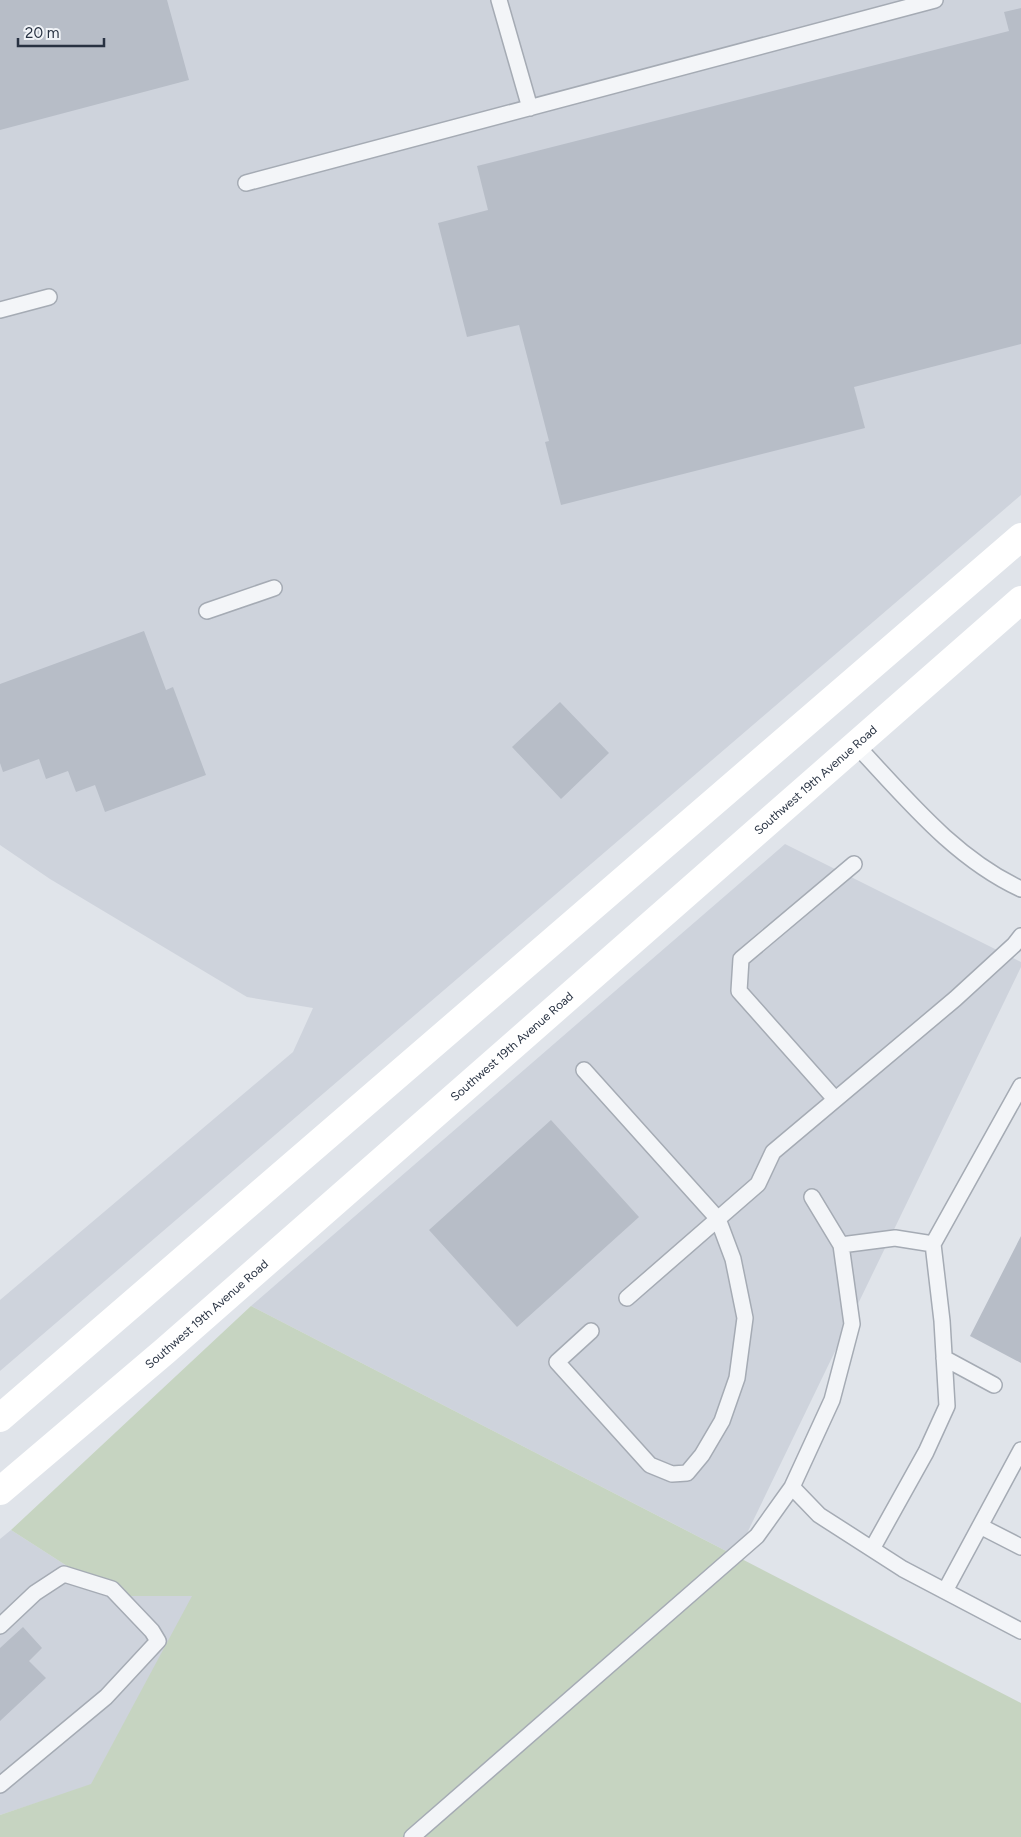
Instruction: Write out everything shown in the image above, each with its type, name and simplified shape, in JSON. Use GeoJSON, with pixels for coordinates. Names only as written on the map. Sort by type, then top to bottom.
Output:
{"type":"FeatureCollection","features":[{"type":"Feature","properties":{"kind":"main road"},"geometry":{"type":"LineString","coordinates":[[0,1418],[1021,537]]}},
{"type":"Feature","properties":{"kind":"main road","name":"Southwest 19th Avenue Road"},"geometry":{"type":"LineString","coordinates":[[0,1491],[180,1338],[1021,600]]}},
{"type":"Feature","properties":{"kind":"lane"},"geometry":{"type":"LineString","coordinates":[[499,0],[530,108]]}},
{"type":"Feature","properties":{"kind":"lane"},"geometry":{"type":"LineString","coordinates":[[246,183],[935,0]]}},
{"type":"Feature","properties":{"kind":"lane"},"geometry":{"type":"LineString","coordinates":[[0,310],[49,297]]}},
{"type":"Feature","properties":{"kind":"lane"},"geometry":{"type":"LineString","coordinates":[[207,611],[274,588]]}},
{"type":"Feature","properties":{"kind":"lane"},"geometry":{"type":"LineString","coordinates":[[856,746],[959,850],[1001,879],[1021,888]]}},
{"type":"Feature","properties":{"kind":"lane"},"geometry":{"type":"LineString","coordinates":[[835,1099],[739,991],[741,959],[854,864]]}},
{"type":"Feature","properties":{"kind":"lane"},"geometry":{"type":"LineString","coordinates":[[627,1298],[758,1184],[773,1152],[955,999],[1014,945],[1021,936]]}},
{"type":"Feature","properties":{"kind":"lane"},"geometry":{"type":"LineString","coordinates":[[584,1070],[718,1219],[733,1259],[745,1318],[738,1378],[722,1422],[702,1455],[687,1473],[672,1474],[650,1465],[557,1362],[592,1331]]}},
{"type":"Feature","properties":{"kind":"lane"},"geometry":{"type":"LineString","coordinates":[[872,1549],[926,1452],[947,1406],[933,1244],[1021,1086]]}},
{"type":"Feature","properties":{"kind":"lane"},"geometry":{"type":"LineString","coordinates":[[412,1837],[757,1536],[792,1487],[832,1400],[852,1324],[841,1245],[812,1197]]}},
{"type":"Feature","properties":{"kind":"lane"},"geometry":{"type":"LineString","coordinates":[[841,1245],[895,1238],[933,1244]]}},
{"type":"Feature","properties":{"kind":"lane"},"geometry":{"type":"LineString","coordinates":[[944,1358],[994,1385]]}},
{"type":"Feature","properties":{"kind":"lane"},"geometry":{"type":"LineString","coordinates":[[945,1591],[1021,1450]]}},
{"type":"Feature","properties":{"kind":"lane"},"geometry":{"type":"LineString","coordinates":[[792,1487],[819,1515],[903,1569],[1021,1631]]}},
{"type":"Feature","properties":{"kind":"lane"},"geometry":{"type":"LineString","coordinates":[[980,1526],[1021,1547]]}},
{"type":"Feature","properties":{"kind":"lane"},"geometry":{"type":"LineString","coordinates":[[0,1626],[35,1593],[64,1574],[112,1589],[152,1631],[158,1641],[106,1697],[0,1785]]}},
{"type":"Feature","properties":{"kind":"shaded area"},"geometry":{"type":"Polygon","coordinates":[[[0,0],[1021,0],[1021,495],[0,1371],[0,1300],[293,1052],[313,1008],[247,997],[50,879],[0,845],[0,0]]]}},
{"type":"Feature","properties":{"kind":"shaded area"},"geometry":{"type":"Polygon","coordinates":[[[785,844],[1021,962],[1021,967],[736,1556],[251,1306],[785,844]]]}},
{"type":"Feature","properties":{"kind":"shaded area"},"geometry":{"type":"Polygon","coordinates":[[[11,1530],[67,1566],[127,1596],[193,1596],[91,1785],[0,1815],[0,1539],[11,1530]]]}},
{"type":"Feature","properties":{"kind":"green space"},"geometry":{"type":"Polygon","coordinates":[[[251,1306],[1021,1703],[1021,1837],[0,1837],[0,1815],[91,1784],[192,1596],[127,1596],[67,1566],[11,1530],[251,1306]]]}},
{"type":"Feature","properties":{"kind":"building"},"geometry":{"type":"Polygon","coordinates":[[[0,0],[167,0],[189,80],[0,130],[0,0]]]}},
{"type":"Feature","properties":{"kind":"building"},"geometry":{"type":"Polygon","coordinates":[[[1021,8],[1021,344],[854,387],[865,428],[561,505],[545,442],[549,441],[519,325],[467,337],[438,223],[488,210],[477,166],[1009,31],[1004,12],[1021,8]]]}},
{"type":"Feature","properties":{"kind":"building"},"geometry":{"type":"Polygon","coordinates":[[[144,631],[166,690],[173,687],[206,775],[105,812],[95,785],[76,792],[68,771],[46,779],[39,759],[3,772],[0,763],[0,684],[144,631]]]}},
{"type":"Feature","properties":{"kind":"building"},"geometry":{"type":"Polygon","coordinates":[[[560,702],[609,753],[561,799],[512,747],[560,702]]]}},
{"type":"Feature","properties":{"kind":"building"},"geometry":{"type":"Polygon","coordinates":[[[551,1120],[639,1217],[517,1327],[429,1230],[551,1120]]]}},
{"type":"Feature","properties":{"kind":"building"},"geometry":{"type":"Polygon","coordinates":[[[1021,1236],[1021,1363],[970,1336],[1021,1236]]]}},
{"type":"Feature","properties":{"kind":"building"},"geometry":{"type":"Polygon","coordinates":[[[23,1627],[42,1648],[29,1661],[46,1678],[0,1721],[0,1648],[23,1627]]]}}]}
